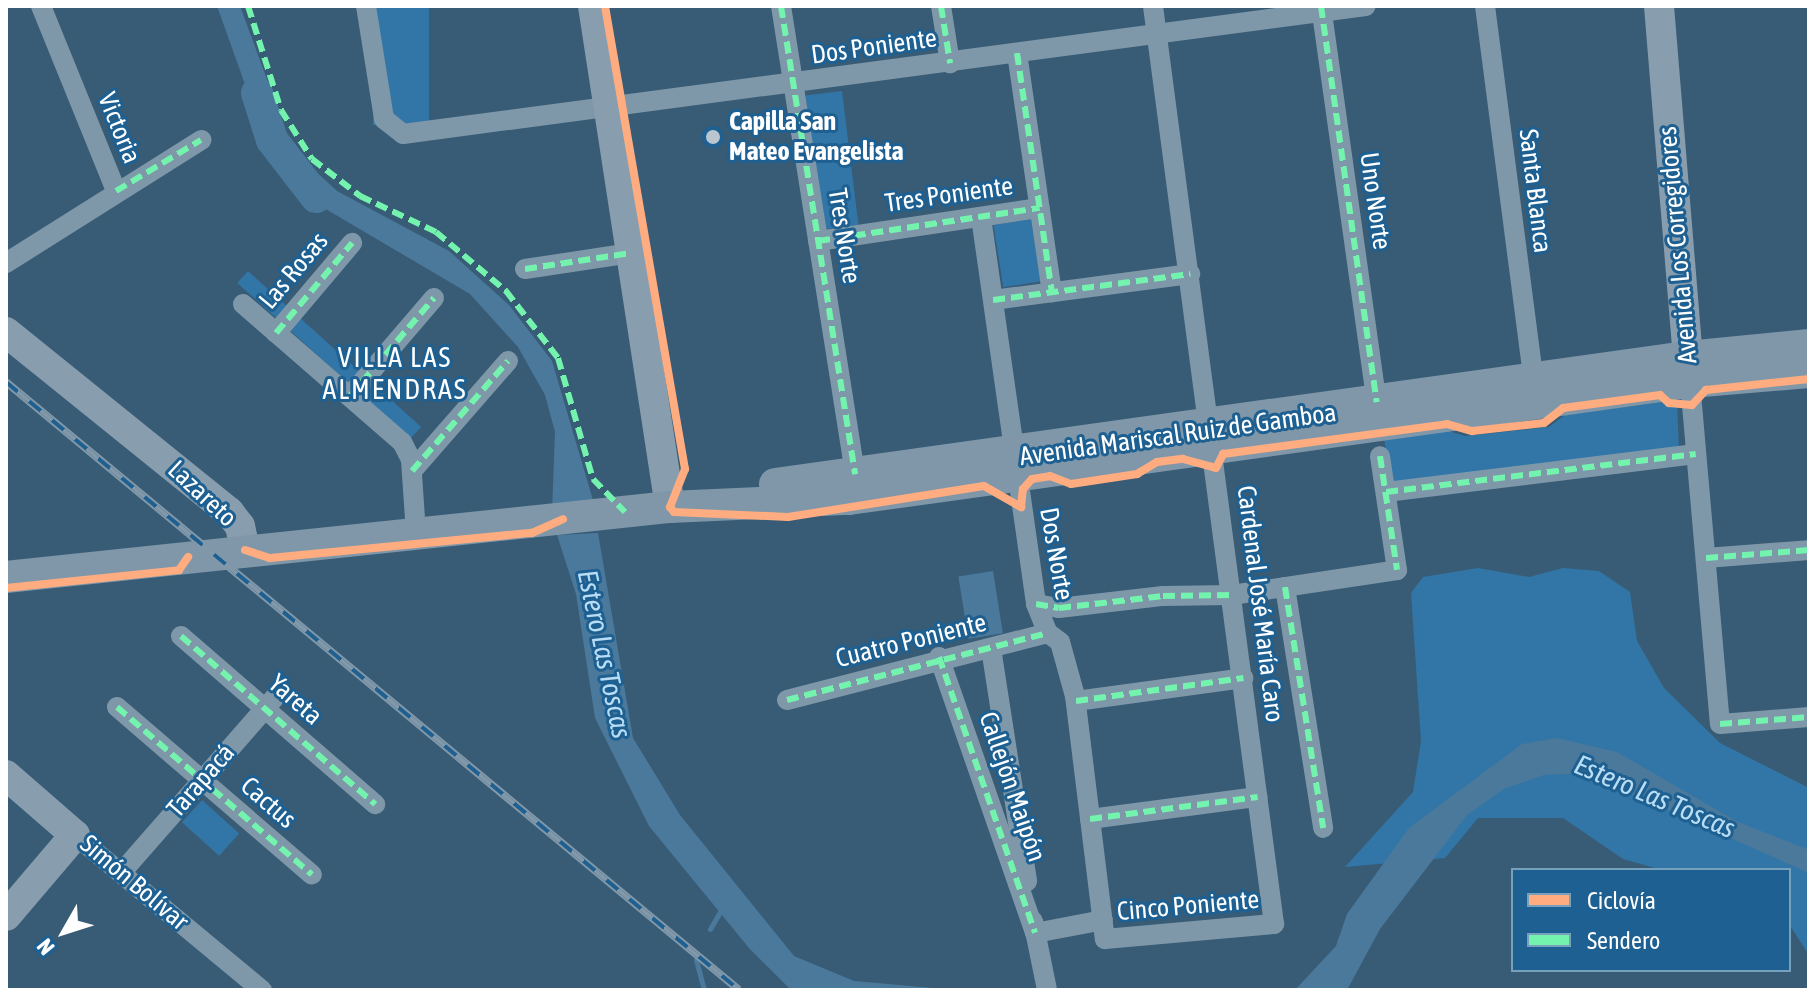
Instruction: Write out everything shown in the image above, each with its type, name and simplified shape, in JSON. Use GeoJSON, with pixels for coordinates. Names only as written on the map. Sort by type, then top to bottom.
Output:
{"type":"FeatureCollection","features":[{"type":"Feature","properties":{"kind":"main road","name":"Avenida Mariscal Ruiz de Gamboa"},"geometry":{"type":"LineString","coordinates":[[6,577],[670,507],[849,499],[1016,465],[1688,370],[1809,345]]}},
{"type":"Feature","properties":{"kind":"main road","name":"Avenida Mariscal Ruiz de Gamboa"},"geometry":{"type":"LineString","coordinates":[[1212,438],[1377,402],[1534,382],[1688,370],[1809,372]]}},
{"type":"Feature","properties":{"kind":"main road","name":"Avenida Mariscal Ruiz de Gamboa"},"geometry":{"type":"LineString","coordinates":[[670,507],[760,486],[855,474],[1016,465]]}},
{"type":"Feature","properties":{"kind":"street","name":"Victoria"},"geometry":{"type":"LineString","coordinates":[[6,263],[116,191],[41,6]]}},
{"type":"Feature","properties":{"kind":"street","name":"Dos Poniente"},"geometry":{"type":"LineString","coordinates":[[366,6],[383,113],[391,129],[409,134],[950,63],[1322,9],[1366,6]]}},
{"type":"Feature","properties":{"kind":"street"},"geometry":{"type":"LineString","coordinates":[[593,6],[670,507]]}},
{"type":"Feature","properties":{"kind":"street","name":"Tres Norte"},"geometry":{"type":"LineString","coordinates":[[781,6],[855,474]]}},
{"type":"Feature","properties":{"kind":"street"},"geometry":{"type":"LineString","coordinates":[[941,6],[950,63]]}},
{"type":"Feature","properties":{"kind":"street","name":"Cardenal José María Caro"},"geometry":{"type":"LineString","coordinates":[[1153,6],[1274,924]]}},
{"type":"Feature","properties":{"kind":"street","name":"Santa Blanca"},"geometry":{"type":"LineString","coordinates":[[1485,6],[1534,382]]}},
{"type":"Feature","properties":{"kind":"street","name":"Avenida Los Corregidores"},"geometry":{"type":"LineString","coordinates":[[1659,6],[1720,724],[1809,717]]}},
{"type":"Feature","properties":{"kind":"street","name":"Uno Norte"},"geometry":{"type":"LineString","coordinates":[[1322,9],[1377,402]]}},
{"type":"Feature","properties":{"kind":"street"},"geometry":{"type":"LineString","coordinates":[[1017,53],[1052,292]]}},
{"type":"Feature","properties":{"kind":"street"},"geometry":{"type":"LineString","coordinates":[[116,191],[201,140]]}},
{"type":"Feature","properties":{"kind":"street","name":"Tres Poniente"},"geometry":{"type":"LineString","coordinates":[[818,241],[1040,208]]}},
{"type":"Feature","properties":{"kind":"street","name":"Dos Norte"},"geometry":{"type":"LineString","coordinates":[[981,217],[1036,604],[1048,633],[1060,642],[1076,701],[1104,929]]}},
{"type":"Feature","properties":{"kind":"street","name":"Las Rosas"},"geometry":{"type":"LineString","coordinates":[[276,333],[352,243]]}},
{"type":"Feature","properties":{"kind":"street"},"geometry":{"type":"LineString","coordinates":[[525,269],[631,253]]}},
{"type":"Feature","properties":{"kind":"street"},"geometry":{"type":"LineString","coordinates":[[993,300],[1190,274]]}},
{"type":"Feature","properties":{"kind":"street"},"geometry":{"type":"LineString","coordinates":[[350,396],[434,298]]}},
{"type":"Feature","properties":{"kind":"street"},"geometry":{"type":"LineString","coordinates":[[243,304],[402,442],[412,471],[416,533]]}},
{"type":"Feature","properties":{"kind":"street","name":"Lazareto"},"geometry":{"type":"LineString","coordinates":[[6,332],[140,444],[245,550]]}},
{"type":"Feature","properties":{"kind":"street"},"geometry":{"type":"LineString","coordinates":[[412,471],[508,361]]}},
{"type":"Feature","properties":{"kind":"street"},"geometry":{"type":"LineString","coordinates":[[1386,492],[1696,454]]}},
{"type":"Feature","properties":{"kind":"street"},"geometry":{"type":"LineString","coordinates":[[1036,604],[1059,608],[1163,596],[1232,595],[1397,570],[1380,456]]}},
{"type":"Feature","properties":{"kind":"street"},"geometry":{"type":"LineString","coordinates":[[1706,558],[1809,550]]}},
{"type":"Feature","properties":{"kind":"street"},"geometry":{"type":"LineString","coordinates":[[1285,587],[1323,828]]}},
{"type":"Feature","properties":{"kind":"street","name":"Cuatro Poniente"},"geometry":{"type":"LineString","coordinates":[[787,700],[939,657],[1048,633]]}},
{"type":"Feature","properties":{"kind":"street","name":"Yareta"},"geometry":{"type":"LineString","coordinates":[[181,636],[375,804]]}},
{"type":"Feature","properties":{"kind":"street","name":"Callejón Maipón"},"geometry":{"type":"LineString","coordinates":[[991,648],[1045,982]]}},
{"type":"Feature","properties":{"kind":"street","name":"Callejón Maipón"},"geometry":{"type":"LineString","coordinates":[[939,657],[1035,933]]}},
{"type":"Feature","properties":{"kind":"street"},"geometry":{"type":"LineString","coordinates":[[1076,701],[1243,678]]}},
{"type":"Feature","properties":{"kind":"street","name":"Tarapacá"},"geometry":{"type":"LineString","coordinates":[[121,873],[281,690]]}},
{"type":"Feature","properties":{"kind":"street","name":"Cactus"},"geometry":{"type":"LineString","coordinates":[[117,707],[312,875]]}},
{"type":"Feature","properties":{"kind":"street","name":"Simón Bolívar"},"geometry":{"type":"LineString","coordinates":[[6,775],[262,990]]}},
{"type":"Feature","properties":{"kind":"street"},"geometry":{"type":"LineString","coordinates":[[1090,819],[1258,797]]}},
{"type":"Feature","properties":{"kind":"street"},"geometry":{"type":"LineString","coordinates":[[6,916],[75,835]]}},
{"type":"Feature","properties":{"kind":"street","name":"Cinco Poniente"},"geometry":{"type":"LineString","coordinates":[[1035,933],[1274,924]]}},
{"type":"Feature","properties":{"kind":"shaded area"},"geometry":{"type":"Polygon","coordinates":[[[373,6],[429,6],[429,125],[373,125],[373,6]]]}},
{"type":"Feature","properties":{"kind":"shaded area"},"geometry":{"type":"Polygon","coordinates":[[[842,91],[858,225],[822,230],[805,96],[842,91]]]}},
{"type":"Feature","properties":{"kind":"shaded area"},"geometry":{"type":"Polygon","coordinates":[[[1031,219],[1041,281],[1003,287],[993,225],[1031,219]]]}},
{"type":"Feature","properties":{"kind":"shaded area"},"geometry":{"type":"Polygon","coordinates":[[[248,271],[421,427],[410,439],[237,283],[248,271]]]}},
{"type":"Feature","properties":{"kind":"shaded area"},"geometry":{"type":"Polygon","coordinates":[[[1677,400],[1679,451],[1391,483],[1384,438],[1445,430],[1465,436],[1549,427],[1565,415],[1677,400]]]}},
{"type":"Feature","properties":{"kind":"shaded area"},"geometry":{"type":"Polygon","coordinates":[[[1478,568],[1529,577],[1563,568],[1599,571],[1630,592],[1637,641],[1664,688],[1720,743],[1809,788],[1809,955],[1791,927],[1791,868],[1655,868],[1623,859],[1563,818],[1478,818],[1445,858],[1345,867],[1413,792],[1421,741],[1411,593],[1423,577],[1478,568]]]}},
{"type":"Feature","properties":{"kind":"shaded area"},"geometry":{"type":"Polygon","coordinates":[[[202,800],[239,833],[219,856],[182,822],[202,800]]]}},
{"type":"Feature","properties":{"kind":"water"},"geometry":{"type":"Polygon","coordinates":[[[217,6],[240,6],[289,139],[311,167],[337,191],[449,251],[509,305],[552,361],[595,507],[552,512],[555,432],[545,395],[518,347],[470,294],[324,208],[296,179],[251,101],[217,6]]]}},
{"type":"Feature","properties":{"kind":"water"},"geometry":{"type":"Polygon","coordinates":[[[598,533],[633,738],[680,815],[794,956],[854,981],[956,990],[791,990],[749,948],[649,826],[595,718],[576,594],[557,535],[598,533]]]}},
{"type":"Feature","properties":{"kind":"water"},"geometry":{"type":"Polygon","coordinates":[[[993,571],[1003,633],[968,639],[958,576],[993,571]]]}},
{"type":"Feature","properties":{"kind":"water"},"geometry":{"type":"Polygon","coordinates":[[[1557,738],[1617,752],[1736,821],[1809,850],[1809,873],[1584,773],[1544,775],[1504,789],[1467,815],[1380,929],[1347,990],[1295,990],[1336,946],[1347,914],[1409,828],[1522,744],[1557,738]]]}},
{"type":"Feature","properties":{"kind":"waterway","name":"Estero Las Toscas"},"geometry":{"type":"LineString","coordinates":[[257,93],[272,140],[316,197]]}},
{"type":"Feature","properties":{"kind":"waterway"},"geometry":{"type":"LineString","coordinates":[[710,929],[722,908]]}},
{"type":"Feature","properties":{"kind":"waterway"},"geometry":{"type":"LineString","coordinates":[[696,960],[704,990]]}},
{"type":"Feature","properties":{"kind":"railway"},"geometry":{"type":"LineString","coordinates":[[6,382],[739,990]]}},
{"type":"Feature","properties":{"kind":"marked path"},"geometry":{"type":"LineString","coordinates":[[248,6],[281,110],[312,159],[360,196],[436,232],[506,291],[558,358],[593,479],[625,512]]}},
{"type":"Feature","properties":{"kind":"marked path"},"geometry":{"type":"LineString","coordinates":[[781,6],[855,474]]}},
{"type":"Feature","properties":{"kind":"marked path"},"geometry":{"type":"LineString","coordinates":[[941,6],[950,63]]}},
{"type":"Feature","properties":{"kind":"marked path"},"geometry":{"type":"LineString","coordinates":[[1321,6],[1377,402]]}},
{"type":"Feature","properties":{"kind":"marked path"},"geometry":{"type":"LineString","coordinates":[[1017,53],[1052,292]]}},
{"type":"Feature","properties":{"kind":"marked path"},"geometry":{"type":"LineString","coordinates":[[116,191],[201,140]]}},
{"type":"Feature","properties":{"kind":"marked path"},"geometry":{"type":"LineString","coordinates":[[818,241],[1040,208]]}},
{"type":"Feature","properties":{"kind":"marked path"},"geometry":{"type":"LineString","coordinates":[[276,333],[352,243]]}},
{"type":"Feature","properties":{"kind":"marked path"},"geometry":{"type":"LineString","coordinates":[[525,269],[631,253]]}},
{"type":"Feature","properties":{"kind":"marked path"},"geometry":{"type":"LineString","coordinates":[[993,300],[1190,274]]}},
{"type":"Feature","properties":{"kind":"marked path"},"geometry":{"type":"LineString","coordinates":[[350,396],[434,298]]}},
{"type":"Feature","properties":{"kind":"marked path"},"geometry":{"type":"LineString","coordinates":[[412,471],[508,361]]}},
{"type":"Feature","properties":{"kind":"marked path"},"geometry":{"type":"LineString","coordinates":[[1386,492],[1696,454]]}},
{"type":"Feature","properties":{"kind":"marked path"},"geometry":{"type":"LineString","coordinates":[[1380,456],[1397,570]]}},
{"type":"Feature","properties":{"kind":"marked path"},"geometry":{"type":"LineString","coordinates":[[1706,558],[1809,550]]}},
{"type":"Feature","properties":{"kind":"marked path"},"geometry":{"type":"LineString","coordinates":[[1285,587],[1323,828]]}},
{"type":"Feature","properties":{"kind":"marked path"},"geometry":{"type":"LineString","coordinates":[[1036,604],[1059,608],[1163,596],[1232,595]]}},
{"type":"Feature","properties":{"kind":"marked path"},"geometry":{"type":"LineString","coordinates":[[787,700],[1048,633]]}},
{"type":"Feature","properties":{"kind":"marked path"},"geometry":{"type":"LineString","coordinates":[[181,636],[375,804]]}},
{"type":"Feature","properties":{"kind":"marked path"},"geometry":{"type":"LineString","coordinates":[[939,657],[1035,933]]}},
{"type":"Feature","properties":{"kind":"marked path"},"geometry":{"type":"LineString","coordinates":[[1076,701],[1243,678]]}},
{"type":"Feature","properties":{"kind":"marked path"},"geometry":{"type":"LineString","coordinates":[[117,707],[312,875]]}},
{"type":"Feature","properties":{"kind":"marked path"},"geometry":{"type":"LineString","coordinates":[[1720,724],[1809,717]]}},
{"type":"Feature","properties":{"kind":"marked path"},"geometry":{"type":"LineString","coordinates":[[1090,819],[1258,797]]}},
{"type":"Feature","properties":{"kind":"cycle path"},"geometry":{"type":"LineString","coordinates":[[605,6],[685,469],[670,507],[674,512],[788,517],[984,486],[1021,507],[1023,489],[1032,479],[1050,476],[1071,484],[1137,474],[1157,462],[1183,459],[1216,468],[1223,454],[1447,424],[1472,431],[1544,423],[1563,408],[1660,395],[1669,403],[1692,405],[1706,390],[1809,379]]}},
{"type":"Feature","properties":{"kind":"cycle path"},"geometry":{"type":"LineString","coordinates":[[245,550],[270,558],[532,533],[563,519]]}},
{"type":"Feature","properties":{"kind":"cycle path"},"geometry":{"type":"LineString","coordinates":[[6,588],[179,570],[188,557]]}},
{"type":"Feature","properties":{"kind":"place","name":"Capilla San Mateo Evangelista"},"geometry":{"type":"Point","coordinates":[713,137]}},
{"type":"Feature","properties":{"kind":"district","name":"VILLA LAS ALMENDRAS"},"geometry":{"type":"Point","coordinates":[395,373]}}]}
